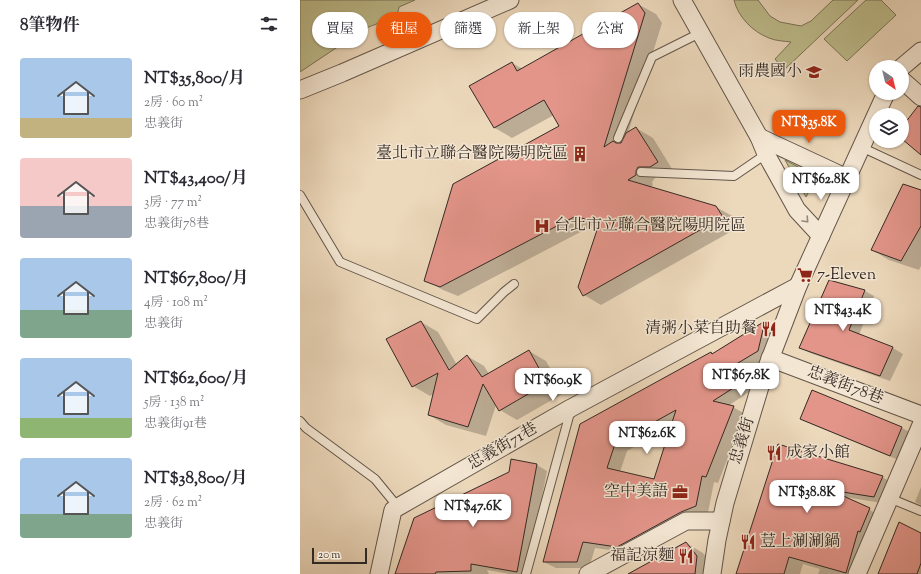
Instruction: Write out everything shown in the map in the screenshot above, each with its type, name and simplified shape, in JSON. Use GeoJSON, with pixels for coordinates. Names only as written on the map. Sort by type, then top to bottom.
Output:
{"type":"FeatureCollection","features":[{"type":"Feature","properties":{"kind":"street"},"geometry":{"type":"LineString","coordinates":[[300,90],[510,0]]}},
{"type":"Feature","properties":{"kind":"street"},"geometry":{"type":"LineString","coordinates":[[682,0],[759,137],[766,154],[797,210],[821,236]]}},
{"type":"Feature","properties":{"kind":"street"},"geometry":{"type":"LineString","coordinates":[[909,61],[921,51]]}},
{"type":"Feature","properties":{"kind":"street"},"geometry":{"type":"LineString","coordinates":[[909,86],[921,97]]}},
{"type":"Feature","properties":{"kind":"street","name":"忠義街"},"geometry":{"type":"LineString","coordinates":[[712,574],[725,503],[757,394],[798,286],[883,100]]}},
{"type":"Feature","properties":{"kind":"street"},"geometry":{"type":"LineString","coordinates":[[759,137],[847,178]]}},
{"type":"Feature","properties":{"kind":"street","name":"忠義街71巷"},"geometry":{"type":"LineString","coordinates":[[398,507],[571,408],[798,286]]}},
{"type":"Feature","properties":{"kind":"street","name":"忠義街78巷"},"geometry":{"type":"LineString","coordinates":[[770,358],[921,415]]}},
{"type":"Feature","properties":{"kind":"street"},"geometry":{"type":"LineString","coordinates":[[857,574],[921,425]]}},
{"type":"Feature","properties":{"kind":"street"},"geometry":{"type":"LineString","coordinates":[[379,574],[394,510],[398,507]]}},
{"type":"Feature","properties":{"kind":"street"},"geometry":{"type":"LineString","coordinates":[[588,574],[686,520],[721,521]]}},
{"type":"Feature","properties":{"kind":"lane"},"geometry":{"type":"LineString","coordinates":[[618,138],[652,56],[700,33]]}},
{"type":"Feature","properties":{"kind":"lane"},"geometry":{"type":"LineString","coordinates":[[861,148],[921,174]]}},
{"type":"Feature","properties":{"kind":"lane"},"geometry":{"type":"LineString","coordinates":[[641,172],[734,176],[766,154]]}},
{"type":"Feature","properties":{"kind":"lane"},"geometry":{"type":"LineString","coordinates":[[300,195],[340,262],[477,319],[514,284]]}},
{"type":"Feature","properties":{"kind":"lane"},"geometry":{"type":"LineString","coordinates":[[526,574],[571,408]]}},
{"type":"Feature","properties":{"kind":"lane"},"geometry":{"type":"LineString","coordinates":[[300,421],[306,428],[375,479],[398,507]]}},
{"type":"Feature","properties":{"kind":"lane"},"geometry":{"type":"LineString","coordinates":[[889,498],[921,511]]}},
{"type":"Feature","properties":{"kind":"shaded area"},"geometry":{"type":"Polygon","coordinates":[[[300,0],[415,0],[399,7],[398,12],[376,12],[376,24],[368,27],[368,12],[312,12],[312,48],[336,48],[300,72],[300,0]]]}},
{"type":"Feature","properties":{"kind":"shaded area"},"geometry":{"type":"Polygon","coordinates":[[[734,0],[758,0],[770,16],[780,22],[801,26],[811,21],[833,0],[858,0],[784,70],[775,59],[791,42],[772,39],[757,32],[743,18],[734,0]]]}},
{"type":"Feature","properties":{"kind":"shaded area"},"geometry":{"type":"Polygon","coordinates":[[[866,0],[881,0],[896,15],[847,61],[824,39],[866,0]]]}},
{"type":"Feature","properties":{"kind":"shaded area"},"geometry":{"type":"Polygon","coordinates":[[[785,160],[817,177],[806,197],[785,160]]]}},
{"type":"Feature","properties":{"kind":"building","name":"臺北市立聯合醫院陽明院區"},"geometry":{"type":"Polygon","coordinates":[[[638,3],[645,13],[638,36],[638,12],[622,12],[638,3]]]}},
{"type":"Feature","properties":{"kind":"building","name":"臺北市立聯合醫院陽明院區"},"geometry":{"type":"Polygon","coordinates":[[[582,34],[582,48],[634,48],[604,147],[613,141],[616,143],[621,143],[626,133],[636,127],[658,162],[650,167],[638,167],[636,175],[628,180],[716,206],[723,217],[583,296],[578,287],[599,224],[576,216],[440,287],[424,281],[453,184],[559,126],[544,100],[494,128],[469,86],[512,62],[517,71],[558,48],[574,48],[574,39],[582,34]]]}},
{"type":"Feature","properties":{"kind":"building"},"geometry":{"type":"Polygon","coordinates":[[[918,106],[921,107],[921,155],[909,145],[909,118],[918,106]]]}},
{"type":"Feature","properties":{"kind":"building"},"geometry":{"type":"Polygon","coordinates":[[[903,184],[921,190],[921,226],[901,261],[871,250],[903,184]]]}},
{"type":"Feature","properties":{"kind":"building"},"geometry":{"type":"Polygon","coordinates":[[[829,280],[865,290],[849,330],[893,347],[880,376],[799,348],[829,280]]]}},
{"type":"Feature","properties":{"kind":"building"},"geometry":{"type":"Polygon","coordinates":[[[421,321],[449,370],[467,355],[482,377],[529,350],[547,383],[499,411],[483,384],[468,427],[428,415],[438,373],[412,387],[386,339],[421,321]]]}},
{"type":"Feature","properties":{"kind":"building"},"geometry":{"type":"Polygon","coordinates":[[[765,321],[758,351],[733,366],[741,383],[713,401],[734,406],[706,477],[702,476],[696,506],[681,512],[617,547],[583,542],[577,562],[543,562],[580,424],[711,352],[712,354],[765,321]],[[676,410],[615,444],[607,468],[654,479],[676,410]]]}},
{"type":"Feature","properties":{"kind":"building"},"geometry":{"type":"Polygon","coordinates":[[[812,390],[902,427],[890,456],[800,419],[812,390]]]}},
{"type":"Feature","properties":{"kind":"building"},"geometry":{"type":"Polygon","coordinates":[[[778,444],[883,476],[874,497],[830,490],[870,508],[860,532],[858,531],[846,573],[789,557],[784,574],[736,574],[778,444]]]}},
{"type":"Feature","properties":{"kind":"building"},"geometry":{"type":"Polygon","coordinates":[[[511,459],[537,464],[517,572],[471,564],[471,571],[436,572],[435,574],[395,574],[414,518],[509,472],[511,459]]]}},
{"type":"Feature","properties":{"kind":"building"},"geometry":{"type":"Polygon","coordinates":[[[899,522],[921,533],[921,563],[917,574],[878,574],[899,522]]]}},
{"type":"Feature","properties":{"kind":"building"},"geometry":{"type":"Polygon","coordinates":[[[686,542],[697,556],[695,574],[628,574],[686,542]]]}},
{"type":"Feature","properties":{"kind":"place","name":"雨農國小"},"geometry":{"type":"Point","coordinates":[814,72]}},
{"type":"Feature","properties":{"kind":"place","name":"臺北市立聯合醫院陽明院區"},"geometry":{"type":"Point","coordinates":[580,154]}},
{"type":"Feature","properties":{"kind":"place","name":"台北市立聯合醫院陽明院區"},"geometry":{"type":"Point","coordinates":[542,226]}},
{"type":"Feature","properties":{"kind":"place","name":"7-Eleven"},"geometry":{"type":"Point","coordinates":[805,275]}},
{"type":"Feature","properties":{"kind":"place","name":"清粥小菜自助餐"},"geometry":{"type":"Point","coordinates":[769,329]}},
{"type":"Feature","properties":{"kind":"place","name":"成家小館"},"geometry":{"type":"Point","coordinates":[774,453]}},
{"type":"Feature","properties":{"kind":"place","name":"空中美語"},"geometry":{"type":"Point","coordinates":[680,492]}},
{"type":"Feature","properties":{"kind":"place","name":"荳上涮涮鍋"},"geometry":{"type":"Point","coordinates":[748,542]}},
{"type":"Feature","properties":{"kind":"place","name":"福記涼麵"},"geometry":{"type":"Point","coordinates":[686,556]}}]}
